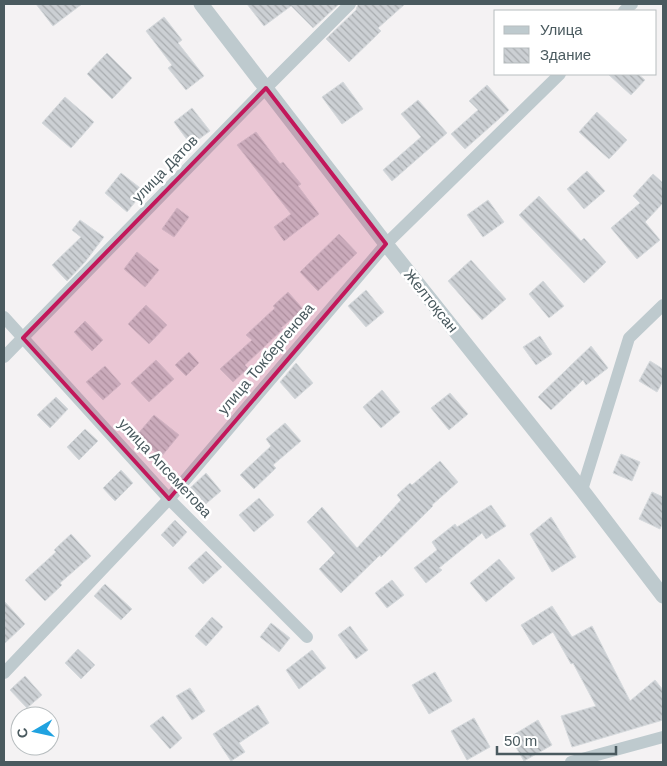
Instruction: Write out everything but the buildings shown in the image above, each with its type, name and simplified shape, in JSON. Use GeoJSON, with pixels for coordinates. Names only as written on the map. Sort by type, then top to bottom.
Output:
{"type":"FeatureCollection","features":[{"type":"Feature","properties":{"kind":"street","name":"Желтоқсан"},"geometry":{"type":"LineString","coordinates":[[201,4],[386,244],[582,490],[663,596]]}},
{"type":"Feature","properties":{"kind":"street","name":"улица Датов"},"geometry":{"type":"LineString","coordinates":[[4,357],[350,4]]}},
{"type":"Feature","properties":{"kind":"street","name":"улица Токбергенова"},"geometry":{"type":"LineString","coordinates":[[4,673],[169,499],[386,244],[559,75]]}},
{"type":"Feature","properties":{"kind":"street"},"geometry":{"type":"LineString","coordinates":[[582,490],[629,338],[663,305]]}},
{"type":"Feature","properties":{"kind":"street","name":"улица Апсеметова"},"geometry":{"type":"LineString","coordinates":[[4,317],[169,499],[307,637]]}},
{"type":"Feature","properties":{"kind":"street"},"geometry":{"type":"LineString","coordinates":[[571,762],[663,737]]}},
{"type":"Feature","properties":{"kind":"highlighted area"},"geometry":{"type":"Polygon","coordinates":[[[266,88],[386,244],[169,499],[23,338],[266,88]]]}}]}
